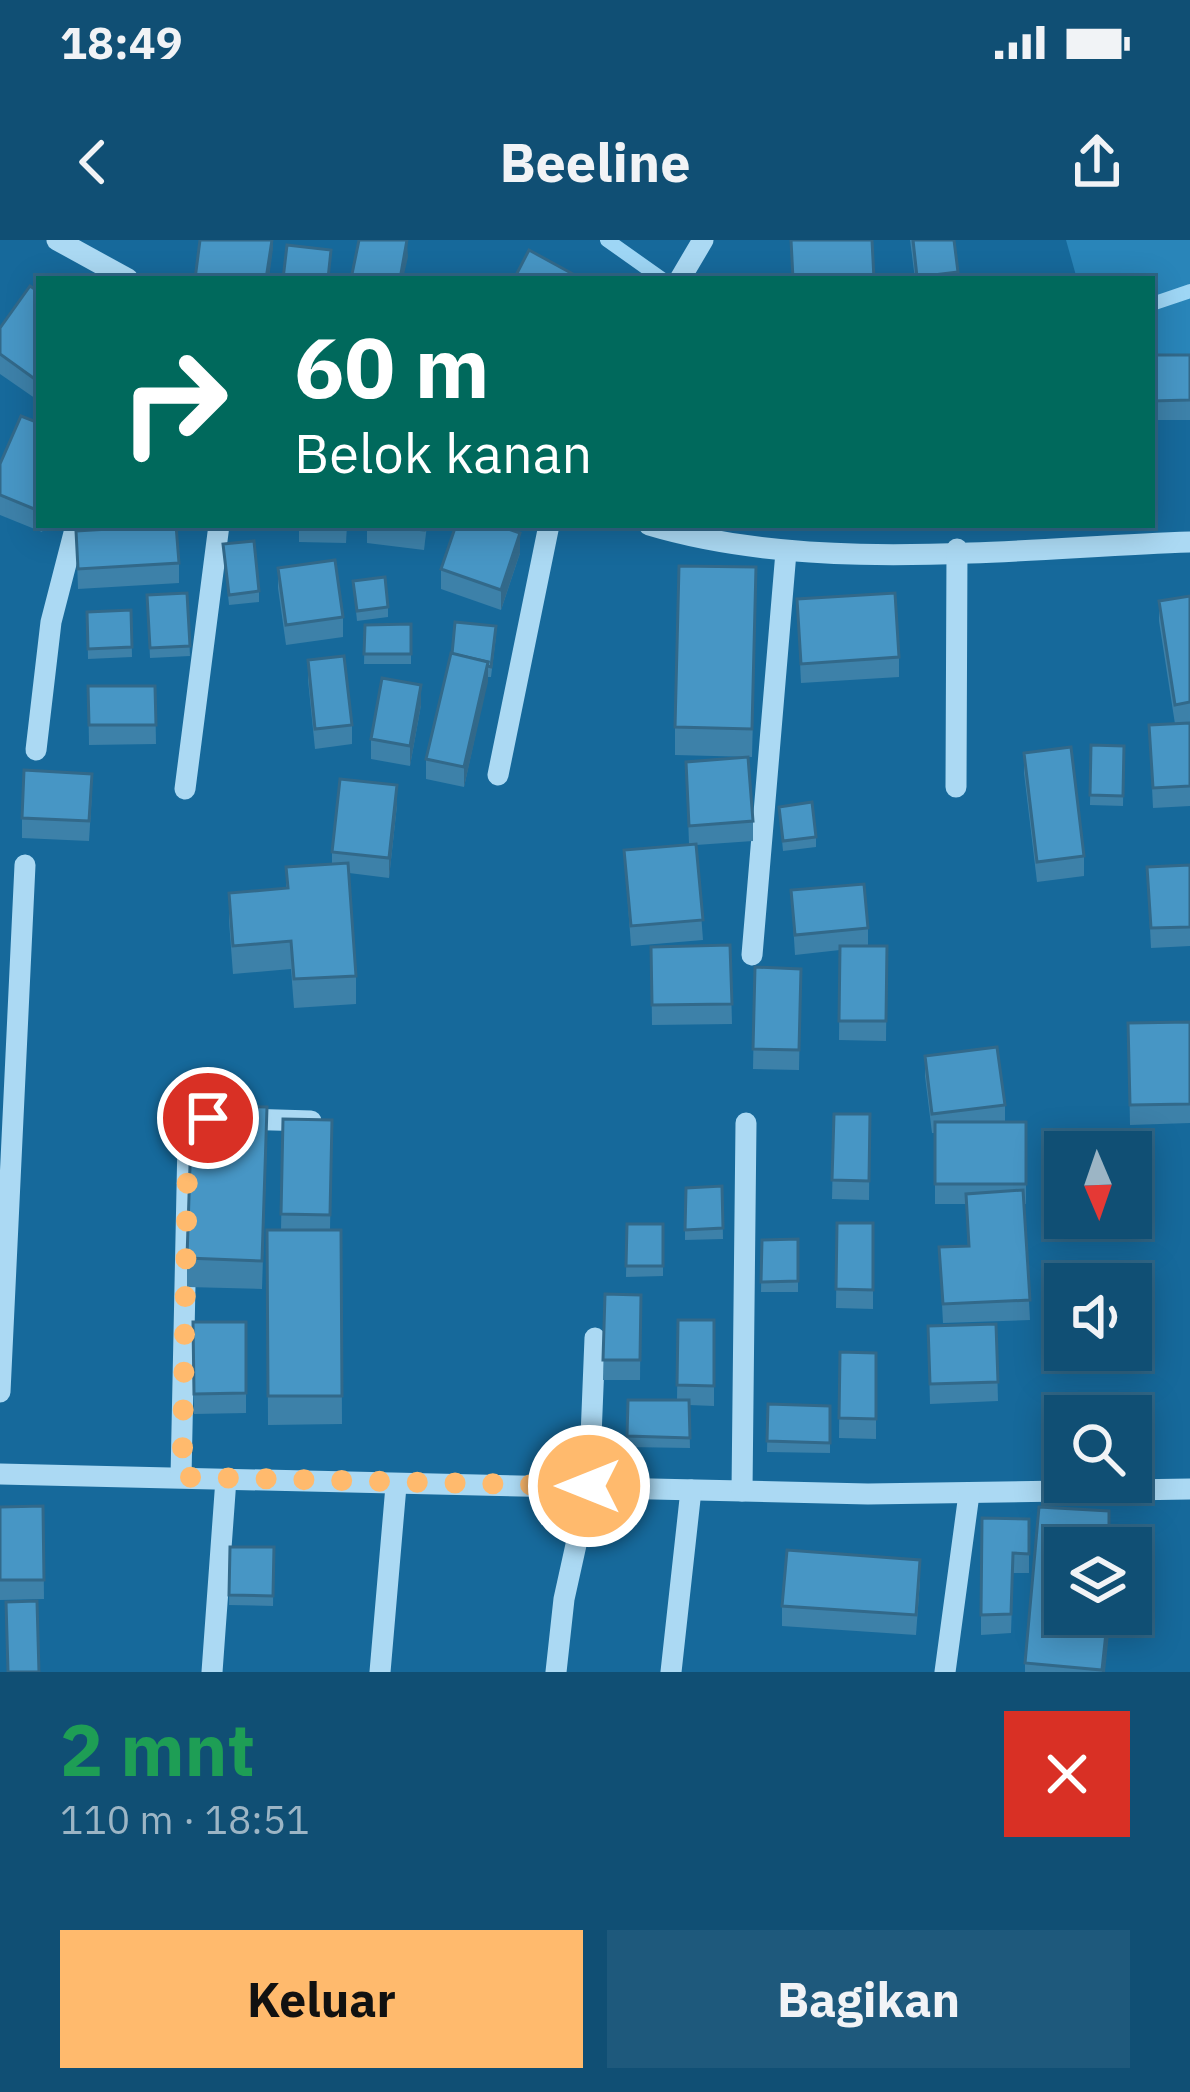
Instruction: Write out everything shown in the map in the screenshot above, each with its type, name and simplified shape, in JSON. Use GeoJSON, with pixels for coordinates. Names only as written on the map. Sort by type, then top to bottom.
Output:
{"type":"FeatureCollection","features":[{"type":"Feature","properties":{"kind":"street"},"geometry":{"type":"LineString","coordinates":[[58,240],[123,276]]}},
{"type":"Feature","properties":{"kind":"street"},"geometry":{"type":"LineString","coordinates":[[682,276],[703,240]]}},
{"type":"Feature","properties":{"kind":"street"},"geometry":{"type":"LineString","coordinates":[[36,750],[51,622],[75,528]]}},
{"type":"Feature","properties":{"kind":"street"},"geometry":{"type":"LineString","coordinates":[[185,789],[219,528]]}},
{"type":"Feature","properties":{"kind":"street"},"geometry":{"type":"LineString","coordinates":[[498,776],[548,528]]}},
{"type":"Feature","properties":{"kind":"street"},"geometry":{"type":"LineString","coordinates":[[660,528],[739,549],[785,552],[1190,542]]}},
{"type":"Feature","properties":{"kind":"street"},"geometry":{"type":"LineString","coordinates":[[956,787],[957,549]]}},
{"type":"Feature","properties":{"kind":"street"},"geometry":{"type":"LineString","coordinates":[[752,955],[785,552]]}},
{"type":"Feature","properties":{"kind":"street"},"geometry":{"type":"LineString","coordinates":[[0,1393],[25,865]]}},
{"type":"Feature","properties":{"kind":"street"},"geometry":{"type":"LineString","coordinates":[[182,1477],[192,1126],[208,1118],[325,1122]]}},
{"type":"Feature","properties":{"kind":"street"},"geometry":{"type":"LineString","coordinates":[[742,1491],[746,1124]]}},
{"type":"Feature","properties":{"kind":"street"},"geometry":{"type":"LineString","coordinates":[[556,1672],[565,1599],[589,1486],[595,1338]]}},
{"type":"Feature","properties":{"kind":"street"},"geometry":{"type":"LineString","coordinates":[[0,1474],[742,1491],[1190,1490]]}},
{"type":"Feature","properties":{"kind":"street"},"geometry":{"type":"LineString","coordinates":[[212,1672],[226,1479]]}},
{"type":"Feature","properties":{"kind":"street"},"geometry":{"type":"LineString","coordinates":[[380,1672],[396,1486]]}},
{"type":"Feature","properties":{"kind":"street"},"geometry":{"type":"LineString","coordinates":[[671,1672],[691,1490]]}},
{"type":"Feature","properties":{"kind":"street"},"geometry":{"type":"LineString","coordinates":[[945,1672],[969,1494]]}},
{"type":"Feature","properties":{"kind":"shaded area"},"geometry":{"type":"Polygon","coordinates":[[[1066,240],[1190,240],[1190,364],[1155,366],[1155,276],[1076,276],[1066,240]]]}},
{"type":"Feature","properties":{"kind":"building"},"geometry":{"type":"Polygon","coordinates":[[[200,240],[272,240],[266,276],[195,276],[200,240]]]}},
{"type":"Feature","properties":{"kind":"building"},"geometry":{"type":"Polygon","coordinates":[[[359,240],[407,240],[401,276],[352,276],[359,240]]]}},
{"type":"Feature","properties":{"kind":"building"},"geometry":{"type":"Polygon","coordinates":[[[791,240],[872,240],[874,276],[793,276],[791,240]]]}},
{"type":"Feature","properties":{"kind":"building"},"geometry":{"type":"Polygon","coordinates":[[[913,240],[954,240],[958,272],[917,276],[913,240]]]}},
{"type":"Feature","properties":{"kind":"building"},"geometry":{"type":"Polygon","coordinates":[[[287,245],[331,250],[328,276],[283,276],[287,245]]]}},
{"type":"Feature","properties":{"kind":"building"},"geometry":{"type":"Polygon","coordinates":[[[529,250],[577,276],[516,276],[529,250]]]}},
{"type":"Feature","properties":{"kind":"building"},"geometry":{"type":"Polygon","coordinates":[[[30,286],[36,290],[36,380],[0,354],[0,328],[30,286]]]}},
{"type":"Feature","properties":{"kind":"building"},"geometry":{"type":"Polygon","coordinates":[[[1155,355],[1190,355],[1190,400],[1155,401],[1155,355]]]}},
{"type":"Feature","properties":{"kind":"building"},"geometry":{"type":"Polygon","coordinates":[[[21,416],[36,422],[36,510],[0,495],[0,464],[21,416]]]}},
{"type":"Feature","properties":{"kind":"building"},"geometry":{"type":"Polygon","coordinates":[[[176,528],[179,563],[78,569],[76,531],[176,528]]]}},
{"type":"Feature","properties":{"kind":"building"},"geometry":{"type":"Polygon","coordinates":[[[455,528],[505,528],[520,533],[501,590],[441,569],[455,528]]]}},
{"type":"Feature","properties":{"kind":"building"},"geometry":{"type":"Polygon","coordinates":[[[254,541],[259,591],[229,595],[223,544],[254,541]]]}},
{"type":"Feature","properties":{"kind":"building"},"geometry":{"type":"Polygon","coordinates":[[[335,560],[343,617],[286,625],[278,568],[335,560]]]}},
{"type":"Feature","properties":{"kind":"building"},"geometry":{"type":"Polygon","coordinates":[[[679,566],[756,567],[752,729],[675,727],[679,566]]]}},
{"type":"Feature","properties":{"kind":"building"},"geometry":{"type":"Polygon","coordinates":[[[385,577],[388,607],[357,611],[353,581],[385,577]]]}},
{"type":"Feature","properties":{"kind":"building"},"geometry":{"type":"Polygon","coordinates":[[[187,593],[190,646],[150,648],[147,595],[187,593]]]}},
{"type":"Feature","properties":{"kind":"building"},"geometry":{"type":"Polygon","coordinates":[[[895,593],[899,657],[801,664],[797,599],[895,593]]]}},
{"type":"Feature","properties":{"kind":"building"},"geometry":{"type":"Polygon","coordinates":[[[1190,596],[1190,702],[1175,705],[1159,601],[1190,596]]]}},
{"type":"Feature","properties":{"kind":"building"},"geometry":{"type":"Polygon","coordinates":[[[131,610],[132,647],[88,649],[87,612],[131,610]]]}},
{"type":"Feature","properties":{"kind":"building"},"geometry":{"type":"Polygon","coordinates":[[[455,622],[496,626],[491,667],[488,662],[452,654],[455,622]]]}},
{"type":"Feature","properties":{"kind":"building"},"geometry":{"type":"Polygon","coordinates":[[[411,624],[411,654],[364,654],[365,625],[411,624]]]}},
{"type":"Feature","properties":{"kind":"building"},"geometry":{"type":"Polygon","coordinates":[[[451,653],[488,662],[464,767],[426,759],[451,653]]]}},
{"type":"Feature","properties":{"kind":"building"},"geometry":{"type":"Polygon","coordinates":[[[344,656],[352,725],[315,729],[308,660],[344,656]]]}},
{"type":"Feature","properties":{"kind":"building"},"geometry":{"type":"Polygon","coordinates":[[[382,678],[421,685],[410,746],[371,739],[382,678]]]}},
{"type":"Feature","properties":{"kind":"building"},"geometry":{"type":"Polygon","coordinates":[[[88,686],[155,686],[156,725],[89,725],[88,686]]]}},
{"type":"Feature","properties":{"kind":"building"},"geometry":{"type":"Polygon","coordinates":[[[1190,723],[1190,786],[1153,788],[1149,725],[1190,723]]]}},
{"type":"Feature","properties":{"kind":"building"},"geometry":{"type":"Polygon","coordinates":[[[1091,745],[1124,746],[1123,796],[1090,795],[1091,745]]]}},
{"type":"Feature","properties":{"kind":"building"},"geometry":{"type":"Polygon","coordinates":[[[1071,747],[1084,856],[1037,862],[1024,753],[1071,747]]]}},
{"type":"Feature","properties":{"kind":"building"},"geometry":{"type":"Polygon","coordinates":[[[748,757],[753,821],[689,826],[686,762],[748,757]]]}},
{"type":"Feature","properties":{"kind":"building"},"geometry":{"type":"Polygon","coordinates":[[[24,770],[92,774],[89,821],[22,818],[24,770]]]}},
{"type":"Feature","properties":{"kind":"building"},"geometry":{"type":"Polygon","coordinates":[[[340,779],[397,785],[389,858],[332,852],[340,779]]]}},
{"type":"Feature","properties":{"kind":"building"},"geometry":{"type":"Polygon","coordinates":[[[812,802],[816,837],[783,841],[779,807],[812,802]]]}},
{"type":"Feature","properties":{"kind":"building"},"geometry":{"type":"Polygon","coordinates":[[[696,844],[703,920],[631,926],[624,850],[696,844]]]}},
{"type":"Feature","properties":{"kind":"building"},"geometry":{"type":"Polygon","coordinates":[[[348,863],[356,976],[294,979],[291,941],[233,946],[229,893],[288,888],[286,867],[348,863]]]}},
{"type":"Feature","properties":{"kind":"building"},"geometry":{"type":"Polygon","coordinates":[[[1190,865],[1190,927],[1151,928],[1147,867],[1190,865]]]}},
{"type":"Feature","properties":{"kind":"building"},"geometry":{"type":"Polygon","coordinates":[[[864,884],[868,928],[795,935],[791,890],[864,884]]]}},
{"type":"Feature","properties":{"kind":"building"},"geometry":{"type":"Polygon","coordinates":[[[730,945],[732,1004],[652,1005],[651,947],[730,945]]]}},
{"type":"Feature","properties":{"kind":"building"},"geometry":{"type":"Polygon","coordinates":[[[840,946],[887,946],[886,1021],[839,1021],[840,946]]]}},
{"type":"Feature","properties":{"kind":"building"},"geometry":{"type":"Polygon","coordinates":[[[755,967],[801,969],[799,1050],[753,1049],[755,967]]]}},
{"type":"Feature","properties":{"kind":"building"},"geometry":{"type":"Polygon","coordinates":[[[1190,1022],[1190,1104],[1130,1105],[1128,1023],[1190,1022]]]}},
{"type":"Feature","properties":{"kind":"building"},"geometry":{"type":"Polygon","coordinates":[[[997,1047],[1005,1105],[932,1114],[925,1056],[997,1047]]]}},
{"type":"Feature","properties":{"kind":"building"},"geometry":{"type":"Polygon","coordinates":[[[192,1105],[267,1107],[262,1261],[187,1258],[192,1105]]]}},
{"type":"Feature","properties":{"kind":"building"},"geometry":{"type":"Polygon","coordinates":[[[834,1114],[870,1114],[869,1181],[832,1180],[834,1114]]]}},
{"type":"Feature","properties":{"kind":"building"},"geometry":{"type":"Polygon","coordinates":[[[283,1119],[332,1120],[330,1215],[281,1214],[283,1119]]]}},
{"type":"Feature","properties":{"kind":"building"},"geometry":{"type":"Polygon","coordinates":[[[935,1122],[1026,1122],[1026,1184],[935,1184],[935,1122]]]}},
{"type":"Feature","properties":{"kind":"building"},"geometry":{"type":"Polygon","coordinates":[[[722,1186],[723,1228],[685,1230],[686,1188],[722,1186]]]}},
{"type":"Feature","properties":{"kind":"building"},"geometry":{"type":"Polygon","coordinates":[[[1023,1190],[1030,1300],[943,1304],[939,1247],[969,1246],[966,1194],[1023,1190]]]}},
{"type":"Feature","properties":{"kind":"building"},"geometry":{"type":"Polygon","coordinates":[[[837,1223],[873,1223],[873,1290],[836,1289],[837,1223]]]}},
{"type":"Feature","properties":{"kind":"building"},"geometry":{"type":"Polygon","coordinates":[[[627,1224],[663,1224],[663,1266],[626,1266],[627,1224]]]}},
{"type":"Feature","properties":{"kind":"building"},"geometry":{"type":"Polygon","coordinates":[[[267,1230],[341,1230],[342,1396],[268,1396],[267,1230]]]}},
{"type":"Feature","properties":{"kind":"building"},"geometry":{"type":"Polygon","coordinates":[[[798,1239],[798,1281],[761,1282],[762,1240],[798,1239]]]}},
{"type":"Feature","properties":{"kind":"building"},"geometry":{"type":"Polygon","coordinates":[[[605,1294],[641,1295],[640,1360],[603,1360],[605,1294]]]}},
{"type":"Feature","properties":{"kind":"building"},"geometry":{"type":"Polygon","coordinates":[[[678,1320],[714,1320],[714,1386],[677,1385],[678,1320]]]}},
{"type":"Feature","properties":{"kind":"building"},"geometry":{"type":"Polygon","coordinates":[[[193,1322],[246,1322],[246,1393],[194,1394],[193,1322]]]}},
{"type":"Feature","properties":{"kind":"building"},"geometry":{"type":"Polygon","coordinates":[[[996,1324],[998,1382],[930,1384],[928,1326],[996,1324]]]}},
{"type":"Feature","properties":{"kind":"building"},"geometry":{"type":"Polygon","coordinates":[[[840,1352],[876,1353],[876,1419],[839,1418],[840,1352]]]}},
{"type":"Feature","properties":{"kind":"building"},"geometry":{"type":"Polygon","coordinates":[[[628,1400],[689,1400],[690,1438],[627,1436],[628,1400]]]}},
{"type":"Feature","properties":{"kind":"building"},"geometry":{"type":"Polygon","coordinates":[[[768,1404],[830,1406],[830,1443],[767,1441],[768,1404]]]}},
{"type":"Feature","properties":{"kind":"building"},"geometry":{"type":"Polygon","coordinates":[[[43,1506],[44,1580],[0,1580],[0,1507],[43,1506]]]}},
{"type":"Feature","properties":{"kind":"building"},"geometry":{"type":"Polygon","coordinates":[[[1039,1507],[1109,1511],[1109,1527],[1044,1527],[1044,1635],[1106,1635],[1102,1670],[1025,1663],[1039,1507]]]}},
{"type":"Feature","properties":{"kind":"building"},"geometry":{"type":"Polygon","coordinates":[[[982,1518],[1029,1519],[1029,1554],[1013,1553],[1011,1614],[981,1615],[982,1518]]]}},
{"type":"Feature","properties":{"kind":"building"},"geometry":{"type":"Polygon","coordinates":[[[230,1547],[274,1547],[273,1596],[229,1595],[230,1547]]]}},
{"type":"Feature","properties":{"kind":"building"},"geometry":{"type":"Polygon","coordinates":[[[787,1550],[920,1560],[916,1615],[782,1606],[787,1550]]]}},
{"type":"Feature","properties":{"kind":"building"},"geometry":{"type":"Polygon","coordinates":[[[37,1601],[39,1672],[8,1672],[6,1602],[37,1601]]]}},
{"type":"Feature","properties":{"kind":"waterway"},"geometry":{"type":"LineString","coordinates":[[607,240],[658,276]]}},
{"type":"Feature","properties":{"kind":"waterway"},"geometry":{"type":"LineString","coordinates":[[1155,303],[1190,291]]}},
{"type":"Feature","properties":{"kind":"route"},"geometry":{"type":"LineString","coordinates":[[208,1118],[192,1126],[188,1141],[182,1477],[396,1486],[589,1486]]}}]}
